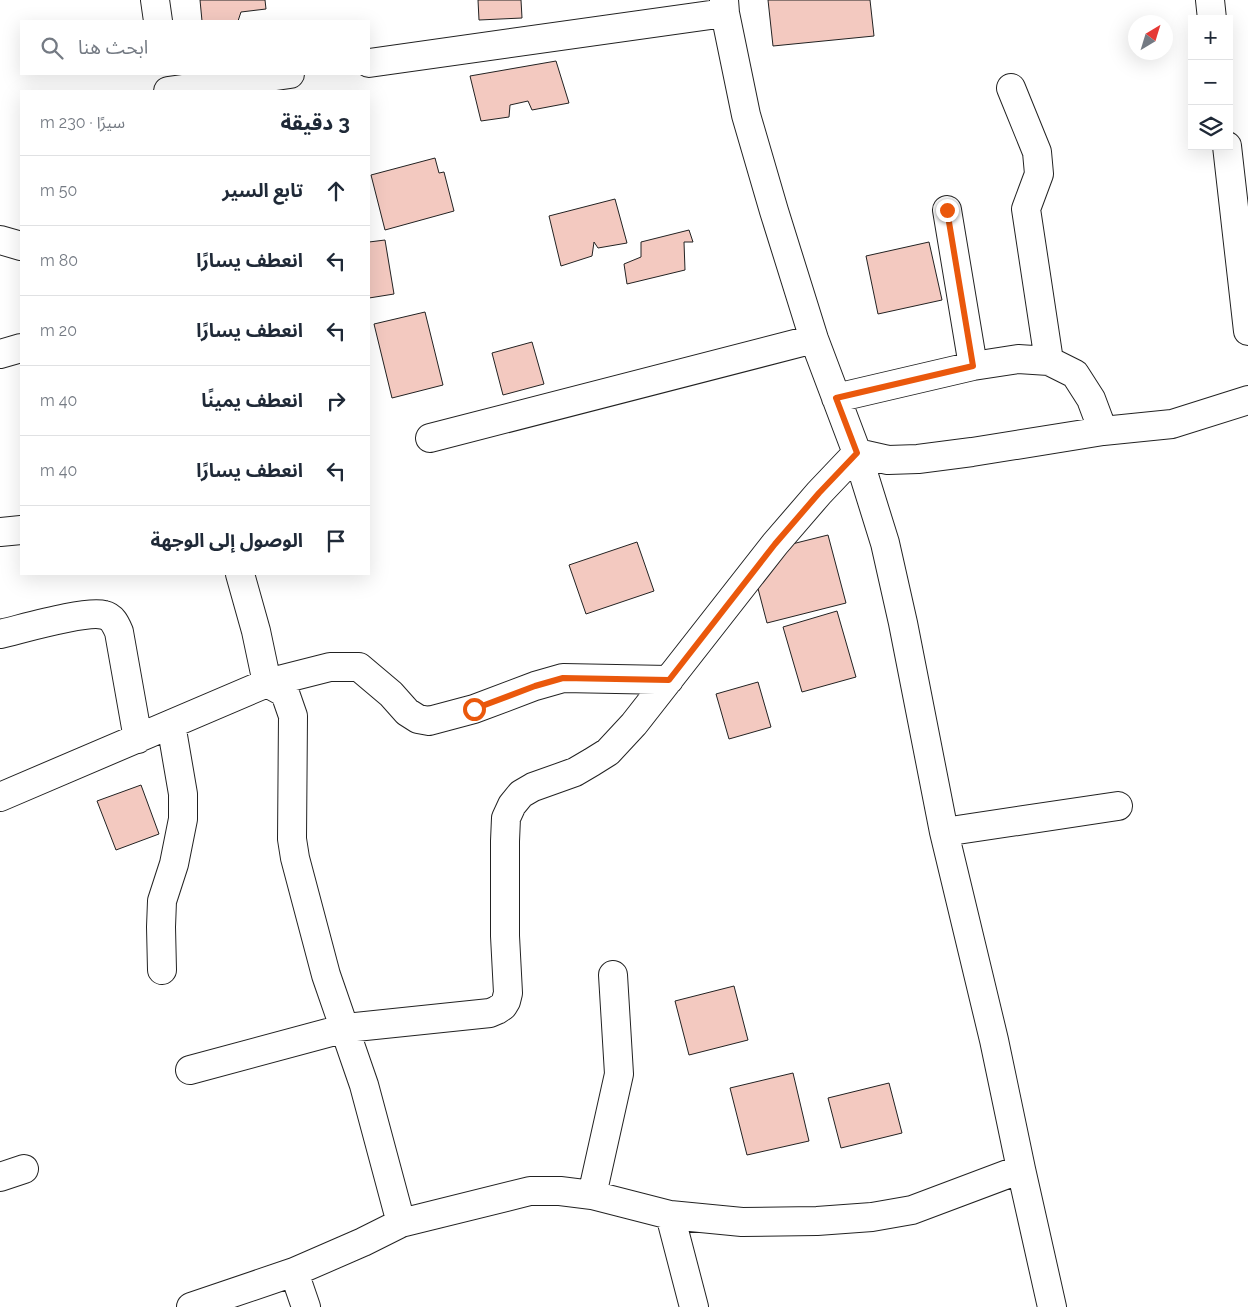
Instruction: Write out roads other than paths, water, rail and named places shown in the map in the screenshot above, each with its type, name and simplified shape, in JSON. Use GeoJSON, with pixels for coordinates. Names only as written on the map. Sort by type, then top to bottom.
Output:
{"type":"FeatureCollection","features":[{"type":"Feature","properties":{"kind":"street"},"geometry":{"type":"LineString","coordinates":[[155,0],[158,20]]}},
{"type":"Feature","properties":{"kind":"street"},"geometry":{"type":"LineString","coordinates":[[1210,0],[1212,15]]}},
{"type":"Feature","properties":{"kind":"street"},"geometry":{"type":"LineString","coordinates":[[370,63],[725,6],[746,115],[774,211],[814,339],[857,453],[885,543],[944,832],[994,1040],[1052,1307]]}},
{"type":"Feature","properties":{"kind":"street"},"geometry":{"type":"LineString","coordinates":[[165,75],[168,90]]}},
{"type":"Feature","properties":{"kind":"street"},"geometry":{"type":"LineString","coordinates":[[175,90],[283,75]]}},
{"type":"Feature","properties":{"kind":"street"},"geometry":{"type":"LineString","coordinates":[[1011,88],[1037,152],[1039,174],[1026,209],[1049,361]]}},
{"type":"Feature","properties":{"kind":"street"},"geometry":{"type":"LineString","coordinates":[[1227,150],[1248,331]]}},
{"type":"Feature","properties":{"kind":"street"},"geometry":{"type":"LineString","coordinates":[[947,210],[973,366]]}},
{"type":"Feature","properties":{"kind":"street"},"geometry":{"type":"LineString","coordinates":[[0,240],[20,246]]}},
{"type":"Feature","properties":{"kind":"street"},"geometry":{"type":"LineString","coordinates":[[430,438],[814,339]]}},
{"type":"Feature","properties":{"kind":"street"},"geometry":{"type":"LineString","coordinates":[[0,354],[20,348]]}},
{"type":"Feature","properties":{"kind":"street"},"geometry":{"type":"LineString","coordinates":[[836,398],[973,366],[1018,359],[1049,361],[1075,374],[1091,399],[1103,432]]}},
{"type":"Feature","properties":{"kind":"street"},"geometry":{"type":"LineString","coordinates":[[857,453],[888,460],[918,459],[1172,424],[1248,400]]}},
{"type":"Feature","properties":{"kind":"street"},"geometry":{"type":"LineString","coordinates":[[190,1070],[346,1028],[482,1014],[497,1010],[503,1006],[508,993],[505,936],[506,818],[512,805],[521,794],[533,787],[575,772],[608,752],[634,724],[775,544],[857,453]]}},
{"type":"Feature","properties":{"kind":"street"},"geometry":{"type":"LineString","coordinates":[[0,532],[20,530]]}},
{"type":"Feature","properties":{"kind":"street"},"geometry":{"type":"LineString","coordinates":[[240,575],[256,632],[267,683],[285,693],[293,716],[292,839],[295,858],[326,975],[346,1028],[364,1085],[401,1224]]}},
{"type":"Feature","properties":{"kind":"street"},"geometry":{"type":"LineString","coordinates":[[0,634],[72,618],[98,614],[109,617],[115,623],[119,632],[138,739]]}},
{"type":"Feature","properties":{"kind":"street"},"geometry":{"type":"LineString","coordinates":[[0,797],[267,683],[330,667],[359,667],[391,694],[407,712],[418,719],[430,721],[474,709],[535,686],[563,678],[669,680]]}},
{"type":"Feature","properties":{"kind":"street"},"geometry":{"type":"LineString","coordinates":[[162,970],[162,901],[174,864],[183,819],[183,794],[171,724]]}},
{"type":"Feature","properties":{"kind":"street"},"geometry":{"type":"LineString","coordinates":[[944,832],[1118,806]]}},
{"type":"Feature","properties":{"kind":"street"},"geometry":{"type":"LineString","coordinates":[[592,1195],[619,1074],[613,976]]}},
{"type":"Feature","properties":{"kind":"street"},"geometry":{"type":"LineString","coordinates":[[191,1307],[294,1272],[401,1224],[530,1191],[560,1191],[592,1195],[670,1215],[742,1222],[817,1221],[872,1217],[912,1210],[1021,1169]]}},
{"type":"Feature","properties":{"kind":"street"},"geometry":{"type":"LineString","coordinates":[[670,1215],[694,1307]]}},
{"type":"Feature","properties":{"kind":"street"},"geometry":{"type":"LineString","coordinates":[[294,1272],[306,1307]]}}]}
